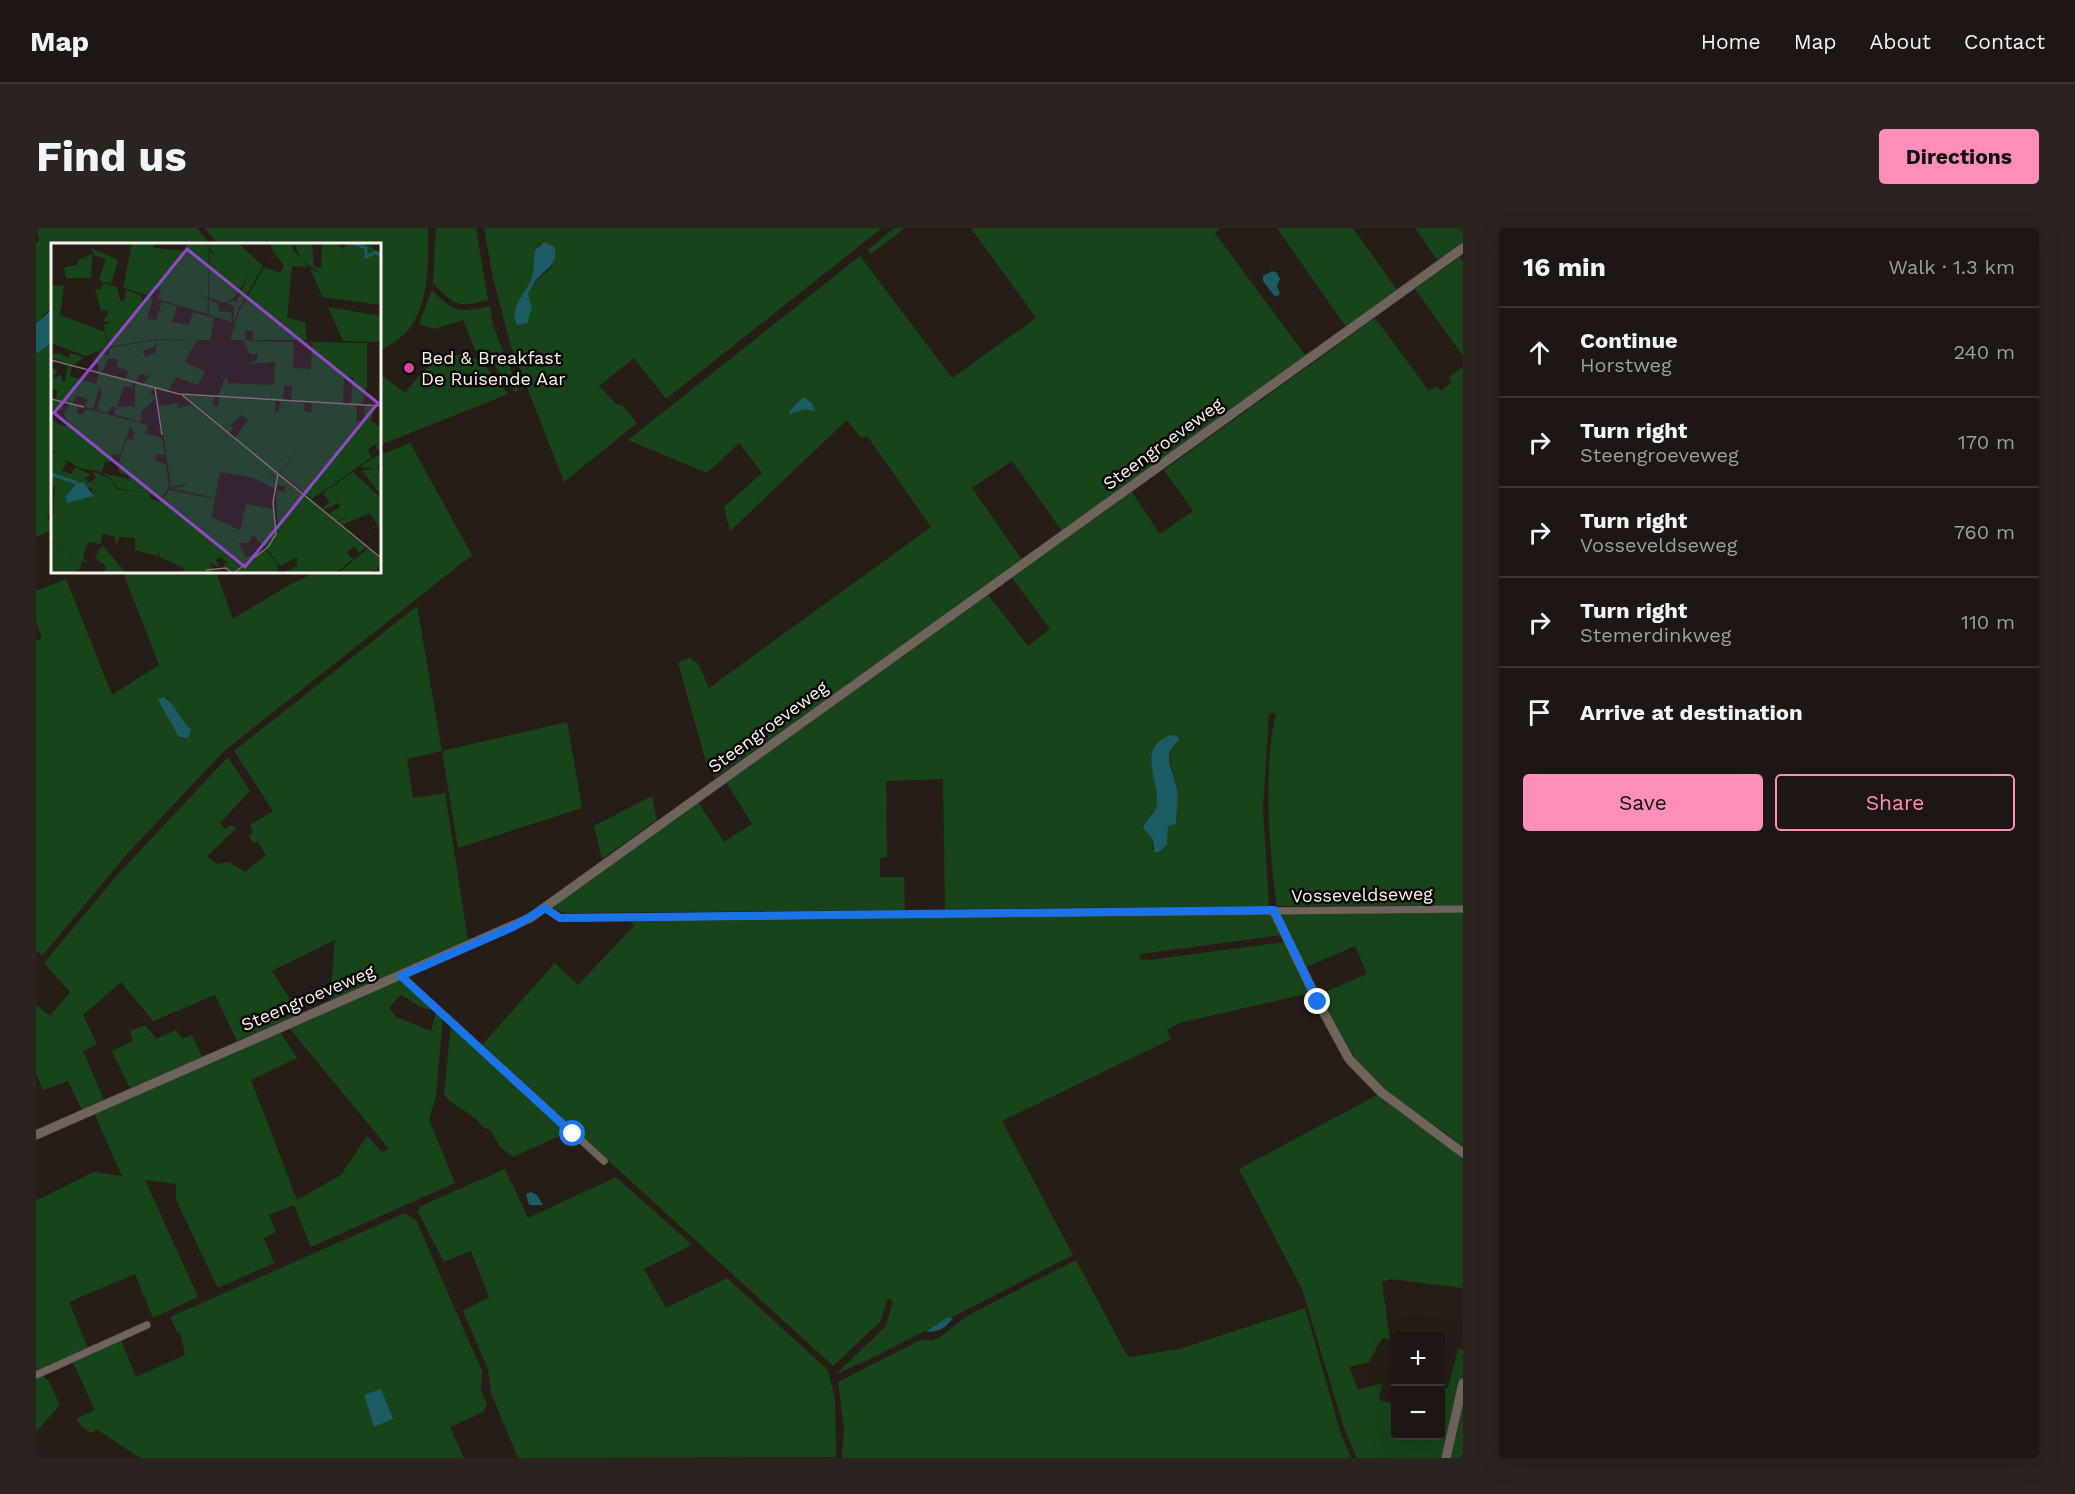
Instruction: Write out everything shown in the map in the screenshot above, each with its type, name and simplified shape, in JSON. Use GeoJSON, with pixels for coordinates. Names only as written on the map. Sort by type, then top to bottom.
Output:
{"type":"FeatureCollection","features":[{"type":"Feature","properties":{"kind":"street","name":"Steengroeveweg"},"geometry":{"type":"LineString","coordinates":[[36,1135],[513,927],[545,908],[1463,249]]}},
{"type":"Feature","properties":{"kind":"street","name":"Vosseveldseweg"},"geometry":{"type":"LineString","coordinates":[[545,908],[560,918],[1463,909]]}},
{"type":"Feature","properties":{"kind":"street"},"geometry":{"type":"LineString","coordinates":[[1274,910],[1318,1002],[1349,1059],[1381,1092],[1463,1153]]}},
{"type":"Feature","properties":{"kind":"street"},"geometry":{"type":"LineString","coordinates":[[401,976],[604,1161]]}},
{"type":"Feature","properties":{"kind":"street"},"geometry":{"type":"LineString","coordinates":[[36,1376],[147,1325]]}},
{"type":"Feature","properties":{"kind":"street"},"geometry":{"type":"LineString","coordinates":[[1446,1458],[1463,1383]]}},
{"type":"Feature","properties":{"kind":"green space"},"geometry":{"type":"Polygon","coordinates":[[[36,228],[197,228],[209,243],[51,243],[51,310],[42,317],[36,337],[36,243],[39,241],[36,228]]]}},
{"type":"Feature","properties":{"kind":"green space"},"geometry":{"type":"Polygon","coordinates":[[[205,228],[428,228],[426,280],[417,317],[407,332],[381,350],[381,243],[217,243],[205,228]]]}},
{"type":"Feature","properties":{"kind":"green space"},"geometry":{"type":"Polygon","coordinates":[[[436,228],[476,228],[488,300],[469,304],[457,303],[433,283],[436,228]]]}},
{"type":"Feature","properties":{"kind":"green space"},"geometry":{"type":"Polygon","coordinates":[[[484,228],[882,228],[666,399],[634,358],[599,386],[616,404],[622,405],[637,423],[564,482],[511,347],[493,278],[484,228]],[[541,243],[535,250],[533,277],[514,314],[531,316],[528,293],[535,282],[552,267],[555,247],[541,243]]]}},
{"type":"Feature","properties":{"kind":"green space"},"geometry":{"type":"Polygon","coordinates":[[[894,228],[905,228],[871,254],[868,250],[894,228]]]}},
{"type":"Feature","properties":{"kind":"green space"},"geometry":{"type":"Polygon","coordinates":[[[971,228],[1221,228],[1215,233],[1306,356],[1062,531],[1012,461],[972,488],[1022,560],[715,778],[706,762],[678,663],[690,657],[699,665],[709,688],[931,527],[868,437],[860,437],[847,420],[730,531],[724,507],[762,473],[739,443],[707,473],[628,440],[860,256],[952,378],[1036,318],[971,228]]]}},
{"type":"Feature","properties":{"kind":"green space"},"geometry":{"type":"Polygon","coordinates":[[[1277,228],[1353,228],[1397,290],[1346,327],[1277,228]]]}},
{"type":"Feature","properties":{"kind":"green space"},"geometry":{"type":"Polygon","coordinates":[[[1415,228],[1463,228],[1463,243],[1438,261],[1415,228]]]}},
{"type":"Feature","properties":{"kind":"green space"},"geometry":{"type":"Polygon","coordinates":[[[1460,257],[1463,262],[1463,356],[1415,289],[1460,257]]]}},
{"type":"Feature","properties":{"kind":"green space"},"geometry":{"type":"Polygon","coordinates":[[[432,290],[446,303],[458,309],[472,310],[490,306],[493,326],[519,390],[515,392],[488,358],[475,350],[463,320],[434,329],[419,324],[432,290]]]}},
{"type":"Feature","properties":{"kind":"green space"},"geometry":{"type":"Polygon","coordinates":[[[1375,318],[1429,391],[1437,386],[1441,391],[1452,382],[1449,377],[1463,367],[1463,905],[1277,906],[1268,783],[1276,713],[1269,713],[1263,809],[1269,906],[945,909],[943,779],[886,781],[887,857],[880,858],[880,877],[904,877],[905,910],[566,913],[555,909],[555,904],[698,802],[724,842],[752,824],[726,782],[988,595],[1028,646],[1050,629],[1012,578],[1132,492],[1160,534],[1193,511],[1164,470],[1375,318]],[[1177,736],[1152,767],[1158,801],[1156,812],[1143,824],[1153,840],[1152,849],[1159,852],[1167,845],[1168,825],[1176,824],[1177,790],[1170,758],[1177,736]]]}},
{"type":"Feature","properties":{"kind":"green space"},"geometry":{"type":"Polygon","coordinates":[[[51,344],[51,514],[47,516],[51,530],[36,537],[36,354],[51,344]]]}},
{"type":"Feature","properties":{"kind":"green space"},"geometry":{"type":"Polygon","coordinates":[[[465,354],[482,362],[508,394],[381,445],[381,375],[405,393],[430,366],[455,355],[465,354]]]}},
{"type":"Feature","properties":{"kind":"green space"},"geometry":{"type":"Polygon","coordinates":[[[410,443],[472,555],[224,751],[128,853],[42,956],[36,950],[36,641],[42,638],[36,622],[36,591],[66,579],[112,695],[159,665],[123,573],[216,573],[233,619],[289,585],[314,573],[381,573],[381,455],[410,443]],[[167,698],[168,715],[174,729],[181,738],[188,739],[190,729],[180,719],[167,698]]]}},
{"type":"Feature","properties":{"kind":"green space"},"geometry":{"type":"Polygon","coordinates":[[[417,606],[442,751],[407,759],[413,798],[445,793],[468,940],[330,1001],[335,940],[272,971],[299,1014],[237,1041],[215,995],[153,1021],[121,982],[83,1015],[97,1044],[83,1051],[104,1100],[82,1110],[68,1081],[43,1090],[36,1074],[36,1005],[50,1016],[70,992],[44,963],[118,874],[228,757],[250,791],[220,823],[225,829],[231,825],[236,829],[207,856],[216,864],[229,862],[245,872],[266,855],[257,841],[254,844],[249,837],[253,832],[250,825],[273,811],[234,751],[417,606]]]}},
{"type":"Feature","properties":{"kind":"green space"},"geometry":{"type":"Polygon","coordinates":[[[567,722],[582,808],[458,848],[442,751],[567,722]]]}},
{"type":"Feature","properties":{"kind":"green space"},"geometry":{"type":"Polygon","coordinates":[[[652,796],[657,820],[602,859],[594,826],[652,796]]]}},
{"type":"Feature","properties":{"kind":"green space"},"geometry":{"type":"Polygon","coordinates":[[[1463,913],[1463,1147],[1376,1082],[1348,1047],[1334,1021],[1320,994],[1367,974],[1355,946],[1306,967],[1283,914],[1463,913]]]}},
{"type":"Feature","properties":{"kind":"green space"},"geometry":{"type":"Polygon","coordinates":[[[1271,914],[1282,935],[1141,954],[1139,959],[1149,960],[1285,942],[1310,993],[1179,1023],[1167,1030],[1171,1039],[1002,1121],[1073,1255],[868,1360],[836,1374],[886,1326],[893,1301],[888,1298],[880,1322],[833,1366],[482,1045],[555,963],[578,985],[634,926],[630,921],[1271,914]]]}},
{"type":"Feature","properties":{"kind":"green space"},"geometry":{"type":"Polygon","coordinates":[[[400,979],[432,1009],[423,1008],[400,995],[389,1008],[396,1017],[431,1031],[436,1012],[443,1018],[436,1096],[429,1120],[455,1183],[311,1247],[294,1205],[269,1215],[276,1232],[264,1238],[274,1263],[218,1288],[176,1200],[176,1184],[145,1180],[198,1297],[153,1318],[135,1274],[69,1302],[88,1348],[36,1371],[36,1201],[94,1172],[122,1176],[94,1113],[280,1032],[297,1058],[251,1080],[297,1200],[341,1175],[367,1136],[382,1152],[389,1149],[290,1029],[400,979]]]}},
{"type":"Feature","properties":{"kind":"green space"},"geometry":{"type":"Polygon","coordinates":[[[451,1024],[568,1132],[513,1157],[500,1147],[490,1129],[484,1128],[475,1118],[449,1100],[444,1095],[451,1024]]]}},
{"type":"Feature","properties":{"kind":"green space"},"geometry":{"type":"Polygon","coordinates":[[[145,1025],[156,1039],[176,1030],[182,1039],[192,1035],[202,1057],[130,1088],[112,1051],[133,1041],[130,1031],[145,1025]]]}},
{"type":"Feature","properties":{"kind":"green space"},"geometry":{"type":"Polygon","coordinates":[[[1379,1094],[1463,1159],[1463,1288],[1391,1279],[1382,1282],[1390,1340],[1382,1338],[1369,1362],[1349,1367],[1358,1390],[1382,1383],[1379,1400],[1391,1403],[1391,1440],[1445,1440],[1445,1388],[1448,1388],[1458,1349],[1463,1350],[1463,1373],[1442,1458],[1357,1458],[1344,1428],[1302,1289],[1239,1169],[1379,1094]]]}},
{"type":"Feature","properties":{"kind":"green space"},"geometry":{"type":"Polygon","coordinates":[[[505,1169],[528,1218],[616,1177],[692,1245],[644,1269],[666,1308],[727,1278],[828,1370],[835,1400],[836,1457],[518,1458],[491,1393],[488,1369],[463,1311],[489,1297],[471,1251],[444,1262],[418,1212],[421,1206],[505,1169]]]}},
{"type":"Feature","properties":{"kind":"green space"},"geometry":{"type":"Polygon","coordinates":[[[405,1213],[416,1220],[482,1371],[481,1391],[487,1404],[483,1412],[450,1427],[464,1458],[140,1458],[96,1429],[93,1433],[80,1424],[77,1418],[95,1410],[73,1362],[121,1340],[136,1377],[185,1355],[180,1332],[177,1332],[170,1317],[405,1213]]]}},
{"type":"Feature","properties":{"kind":"green space"},"geometry":{"type":"Polygon","coordinates":[[[1076,1260],[1128,1357],[1180,1349],[1305,1308],[1341,1434],[1351,1458],[842,1458],[844,1429],[838,1382],[922,1339],[932,1341],[967,1316],[1076,1260]]]}},
{"type":"Feature","properties":{"kind":"green space"},"geometry":{"type":"Polygon","coordinates":[[[42,1375],[49,1382],[60,1405],[36,1432],[36,1377],[42,1375]]]}},
{"type":"Feature","properties":{"kind":"green space"},"geometry":{"type":"Polygon","coordinates":[[[1463,1402],[1463,1458],[1451,1458],[1463,1402]]]}},
{"type":"Feature","properties":{"kind":"water"},"geometry":{"type":"Polygon","coordinates":[[[544,242],[555,247],[553,263],[536,280],[528,293],[532,309],[527,323],[517,325],[516,307],[532,276],[535,250],[544,242]]]}},
{"type":"Feature","properties":{"kind":"water"},"geometry":{"type":"Polygon","coordinates":[[[1272,271],[1277,273],[1280,279],[1277,286],[1280,294],[1275,297],[1263,281],[1263,276],[1272,271]]]}},
{"type":"Feature","properties":{"kind":"water"},"geometry":{"type":"Polygon","coordinates":[[[51,310],[51,344],[36,354],[36,324],[51,310]]]}},
{"type":"Feature","properties":{"kind":"water"},"geometry":{"type":"Polygon","coordinates":[[[803,397],[812,403],[815,411],[804,409],[791,414],[789,412],[803,397]]]}},
{"type":"Feature","properties":{"kind":"water"},"geometry":{"type":"Polygon","coordinates":[[[163,697],[171,703],[191,729],[188,739],[178,736],[158,700],[163,697]]]}},
{"type":"Feature","properties":{"kind":"water"},"geometry":{"type":"Polygon","coordinates":[[[1171,735],[1177,736],[1179,740],[1170,751],[1169,757],[1178,793],[1176,824],[1168,826],[1167,845],[1159,852],[1154,852],[1153,840],[1143,827],[1155,811],[1157,804],[1152,756],[1154,747],[1160,740],[1171,735]]]}},
{"type":"Feature","properties":{"kind":"water"},"geometry":{"type":"Polygon","coordinates":[[[531,1192],[537,1195],[543,1205],[529,1205],[526,1194],[531,1192]]]}},
{"type":"Feature","properties":{"kind":"water"},"geometry":{"type":"Polygon","coordinates":[[[947,1318],[953,1318],[941,1329],[934,1332],[926,1331],[947,1318]]]}},
{"type":"Feature","properties":{"kind":"water"},"geometry":{"type":"Polygon","coordinates":[[[381,1389],[393,1419],[374,1427],[364,1395],[381,1389]]]}},
{"type":"Feature","properties":{"kind":"place","name":"Bed & Breakfast De Ruisende Aar"},"geometry":{"type":"Point","coordinates":[409,368]}},
{"type":"Feature","properties":{"kind":"route"},"geometry":{"type":"LineString","coordinates":[[573,1134],[401,976],[513,927],[545,908],[560,918],[1274,910],[1318,1002]]}}]}
